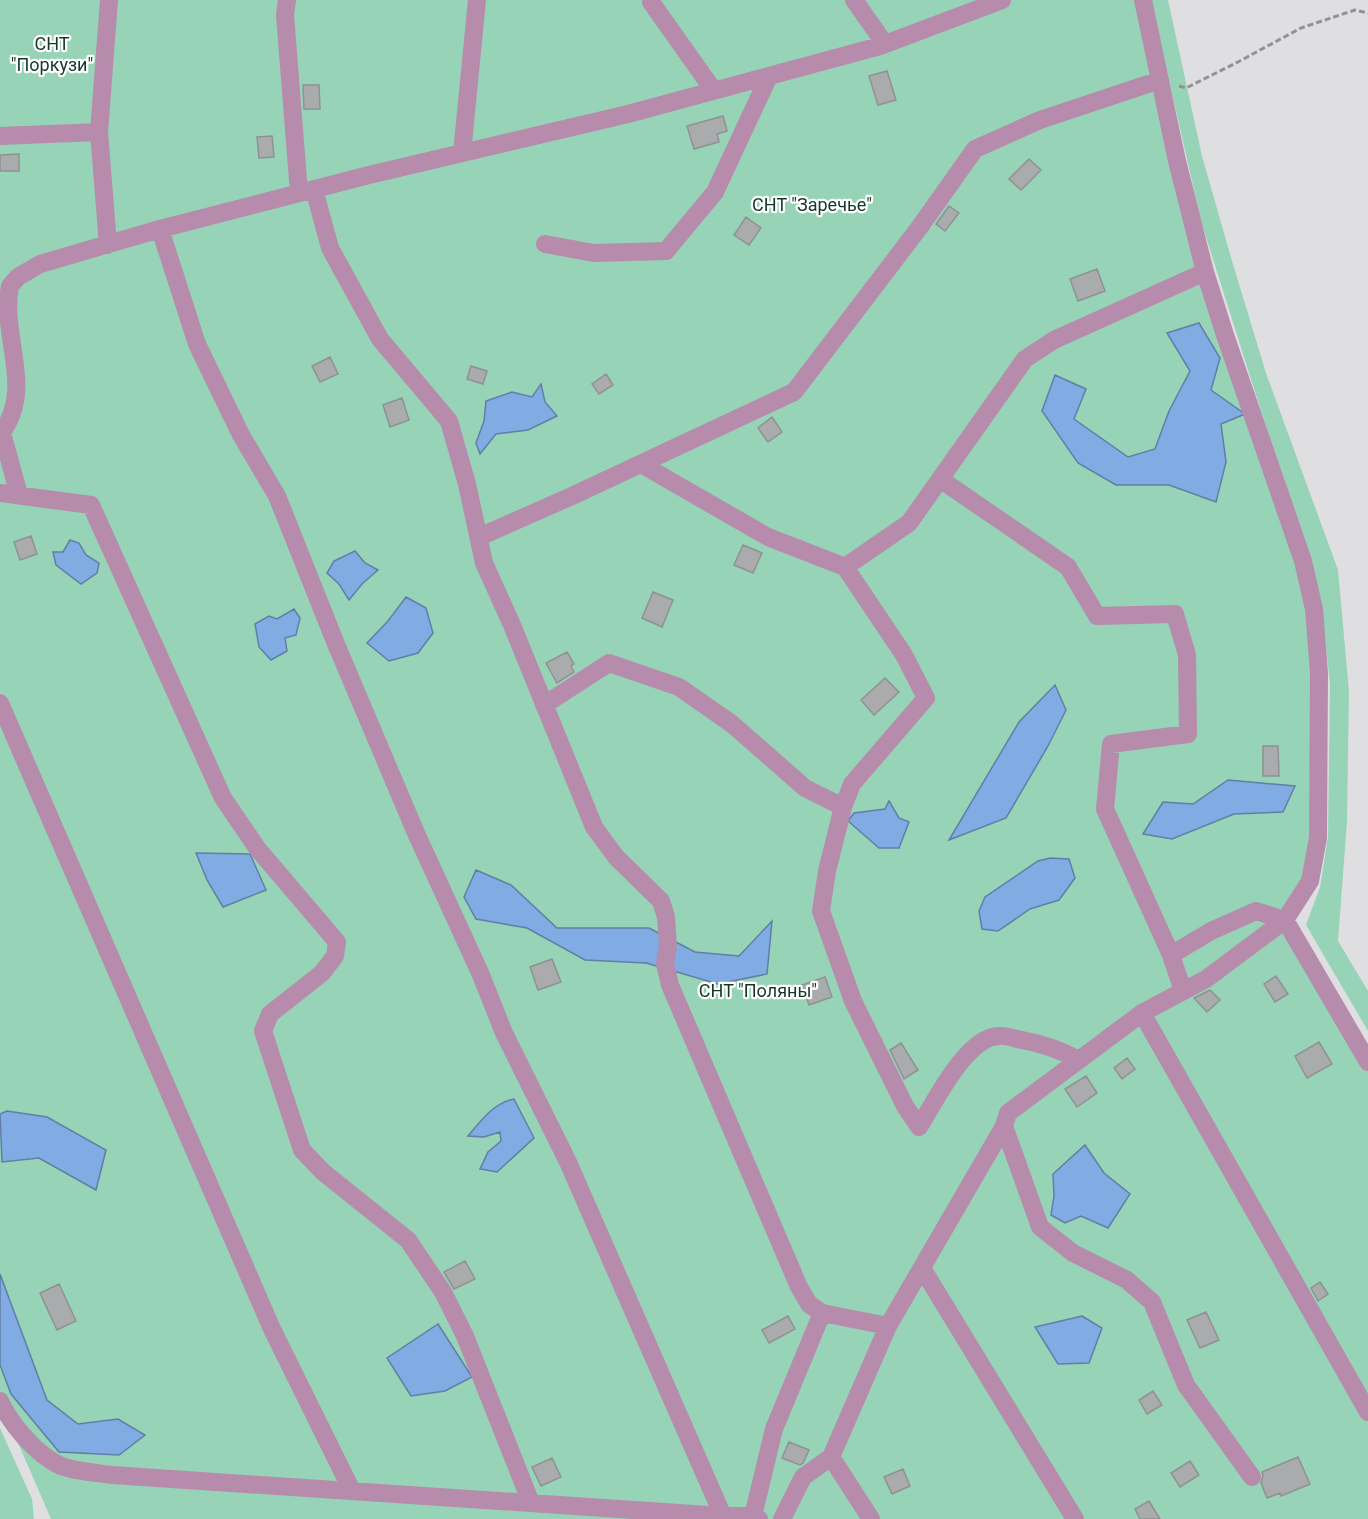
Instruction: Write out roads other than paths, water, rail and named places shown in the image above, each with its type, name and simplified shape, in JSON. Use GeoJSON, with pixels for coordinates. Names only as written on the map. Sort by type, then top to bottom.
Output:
{"type":"FeatureCollection","features":[{"type":"Feature","properties":{"kind":"street"},"geometry":{"type":"LineString","coordinates":[[108,244],[99,132],[109,0]]}},
{"type":"Feature","properties":{"kind":"street"},"geometry":{"type":"LineString","coordinates":[[287,0],[285,15],[307,191],[330,248],[380,339],[449,421],[467,484],[484,563],[594,827],[616,857],[661,901],[666,917],[668,946],[665,964],[670,985],[799,1287],[809,1304],[822,1313],[888,1326]]}},
{"type":"Feature","properties":{"kind":"street"},"geometry":{"type":"LineString","coordinates":[[462,153],[477,0]]}},
{"type":"Feature","properties":{"kind":"street"},"geometry":{"type":"LineString","coordinates":[[854,0],[885,44]]}},
{"type":"Feature","properties":{"kind":"street"},"geometry":{"type":"LineString","coordinates":[[19,495],[1,434],[15,409],[18,393],[8,308],[10,286],[18,277],[40,264],[160,229],[307,191],[628,114],[769,76],[885,44],[1002,0]]}},
{"type":"Feature","properties":{"kind":"street"},"geometry":{"type":"LineString","coordinates":[[782,1519],[803,1477],[831,1456],[888,1326],[1004,1126],[1008,1113],[1142,1013],[1206,979],[1285,920],[1310,881],[1318,838],[1319,673],[1314,609],[1303,561],[1205,272],[1177,161],[1143,0]]}},
{"type":"Feature","properties":{"kind":"street"},"geometry":{"type":"LineString","coordinates":[[651,2],[714,91]]}},
{"type":"Feature","properties":{"kind":"street"},"geometry":{"type":"LineString","coordinates":[[545,244],[594,254],[666,251],[715,192],[769,76]]}},
{"type":"Feature","properties":{"kind":"street"},"geometry":{"type":"LineString","coordinates":[[478,537],[794,392],[919,228],[975,149],[1040,120],[1160,80]]}},
{"type":"Feature","properties":{"kind":"street"},"geometry":{"type":"LineString","coordinates":[[0,136],[99,132]]}},
{"type":"Feature","properties":{"kind":"street"},"geometry":{"type":"LineString","coordinates":[[160,229],[197,344],[241,435],[277,496],[336,644],[416,833],[481,975],[504,1033],[567,1162],[723,1516]]}},
{"type":"Feature","properties":{"kind":"street"},"geometry":{"type":"LineString","coordinates":[[845,567],[909,523],[1025,359],[1054,340],[1205,272]]}},
{"type":"Feature","properties":{"kind":"street"},"geometry":{"type":"LineString","coordinates":[[641,464],[768,537],[845,567],[904,655],[926,698],[852,784],[843,807],[827,871],[821,911],[853,1002],[904,1106],[919,1127],[962,1059],[977,1045],[999,1035],[1062,1050],[1079,1060]]}},
{"type":"Feature","properties":{"kind":"street"},"geometry":{"type":"LineString","coordinates":[[940,479],[1068,567],[1097,616],[1175,614],[1187,655],[1188,734],[1111,744],[1105,809],[1170,955],[1183,992]]}},
{"type":"Feature","properties":{"kind":"street"},"geometry":{"type":"LineString","coordinates":[[0,493],[91,505],[223,798],[257,848],[337,942],[335,956],[322,973],[270,1014],[263,1030],[302,1150],[323,1172],[408,1240],[443,1292],[465,1336],[531,1503]]}},
{"type":"Feature","properties":{"kind":"street"},"geometry":{"type":"LineString","coordinates":[[544,705],[609,663],[669,683],[679,687],[732,724],[805,788],[843,807]]}},
{"type":"Feature","properties":{"kind":"street"},"geometry":{"type":"LineString","coordinates":[[0,703],[272,1329],[352,1491]]}},
{"type":"Feature","properties":{"kind":"street"},"geometry":{"type":"LineString","coordinates":[[1170,955],[1211,931],[1256,910],[1285,920],[1368,1062]]}},
{"type":"Feature","properties":{"kind":"street"},"geometry":{"type":"LineString","coordinates":[[1142,1013],[1368,1412]]}},
{"type":"Feature","properties":{"kind":"street"},"geometry":{"type":"LineString","coordinates":[[1004,1126],[1040,1227],[1073,1253],[1127,1280],[1152,1302],[1186,1385],[1252,1477]]}},
{"type":"Feature","properties":{"kind":"street"},"geometry":{"type":"LineString","coordinates":[[922,1268],[1076,1519]]}},
{"type":"Feature","properties":{"kind":"street"},"geometry":{"type":"LineString","coordinates":[[0,1401],[5,1413],[30,1444],[62,1466],[112,1475],[756,1518],[774,1429],[822,1313]]}},
{"type":"Feature","properties":{"kind":"street"},"geometry":{"type":"LineString","coordinates":[[831,1456],[872,1519]]}},
{"type":"Feature","properties":{"kind":"water"},"geometry":{"type":"Polygon","coordinates":[[[1199,323],[1220,358],[1211,390],[1245,414],[1221,424],[1226,462],[1216,502],[1169,485],[1116,485],[1078,463],[1042,411],[1055,375],[1086,389],[1074,419],[1128,457],[1155,449],[1169,411],[1190,371],[1167,333],[1199,323]]]}},
{"type":"Feature","properties":{"kind":"water"},"geometry":{"type":"Polygon","coordinates":[[[541,384],[545,402],[557,416],[528,430],[496,434],[480,454],[476,443],[484,421],[486,401],[512,392],[532,397],[541,384]]]}},
{"type":"Feature","properties":{"kind":"water"},"geometry":{"type":"Polygon","coordinates":[[[70,540],[79,543],[86,555],[99,563],[97,573],[81,584],[56,565],[53,552],[63,552],[70,540]]]}},
{"type":"Feature","properties":{"kind":"water"},"geometry":{"type":"Polygon","coordinates":[[[355,551],[365,563],[378,570],[349,600],[339,584],[327,573],[334,561],[355,551]]]}},
{"type":"Feature","properties":{"kind":"water"},"geometry":{"type":"Polygon","coordinates":[[[406,597],[426,608],[433,633],[418,653],[389,661],[367,643],[406,597]]]}},
{"type":"Feature","properties":{"kind":"water"},"geometry":{"type":"Polygon","coordinates":[[[294,609],[300,618],[296,635],[285,638],[287,651],[271,660],[259,647],[255,624],[269,616],[277,619],[294,609]]]}},
{"type":"Feature","properties":{"kind":"water"},"geometry":{"type":"Polygon","coordinates":[[[1055,685],[1066,710],[1006,818],[949,840],[1019,722],[1055,685]]]}},
{"type":"Feature","properties":{"kind":"water"},"geometry":{"type":"Polygon","coordinates":[[[1228,780],[1295,786],[1283,812],[1234,814],[1172,839],[1143,834],[1163,802],[1193,804],[1228,780]]]}},
{"type":"Feature","properties":{"kind":"water"},"geometry":{"type":"Polygon","coordinates":[[[889,801],[899,818],[909,822],[899,848],[879,848],[848,821],[854,813],[885,809],[889,801]]]}},
{"type":"Feature","properties":{"kind":"water"},"geometry":{"type":"Polygon","coordinates":[[[196,853],[250,854],[266,890],[223,907],[207,880],[196,853]]]}},
{"type":"Feature","properties":{"kind":"water"},"geometry":{"type":"Polygon","coordinates":[[[1050,858],[1069,859],[1075,878],[1059,900],[1030,909],[998,931],[982,929],[979,911],[985,897],[1038,861],[1050,858]]]}},
{"type":"Feature","properties":{"kind":"water"},"geometry":{"type":"Polygon","coordinates":[[[476,870],[511,885],[557,928],[649,928],[695,952],[739,956],[772,921],[767,974],[718,984],[646,963],[585,960],[527,928],[476,919],[464,897],[476,870]]]}},
{"type":"Feature","properties":{"kind":"water"},"geometry":{"type":"Polygon","coordinates":[[[514,1099],[534,1138],[497,1172],[480,1169],[488,1152],[501,1141],[500,1132],[484,1137],[468,1136],[500,1104],[514,1099]]]}},
{"type":"Feature","properties":{"kind":"water"},"geometry":{"type":"Polygon","coordinates":[[[7,1111],[47,1117],[106,1150],[96,1190],[39,1158],[2,1162],[0,1114],[7,1111]]]}},
{"type":"Feature","properties":{"kind":"water"},"geometry":{"type":"Polygon","coordinates":[[[1085,1145],[1104,1173],[1130,1194],[1108,1228],[1081,1216],[1065,1223],[1051,1215],[1054,1196],[1053,1174],[1085,1145]]]}},
{"type":"Feature","properties":{"kind":"water"},"geometry":{"type":"Polygon","coordinates":[[[0,1274],[47,1400],[78,1424],[118,1419],[145,1435],[119,1455],[59,1452],[11,1394],[0,1365],[0,1274]]]}},
{"type":"Feature","properties":{"kind":"water"},"geometry":{"type":"Polygon","coordinates":[[[1082,1316],[1102,1328],[1089,1363],[1058,1364],[1035,1327],[1082,1316]]]}},
{"type":"Feature","properties":{"kind":"water"},"geometry":{"type":"Polygon","coordinates":[[[438,1324],[472,1377],[445,1391],[411,1396],[387,1358],[438,1324]]]}},
{"type":"Feature","properties":{"kind":"park label","name":"СНТ \"Поркузи\""},"geometry":{"type":"Point","coordinates":[52,53]}},
{"type":"Feature","properties":{"kind":"park label","name":"СНТ \"Заречье\""},"geometry":{"type":"Point","coordinates":[812,204]}},
{"type":"Feature","properties":{"kind":"park label","name":"СНТ \"Поляны\""},"geometry":{"type":"Point","coordinates":[758,990]}}]}
